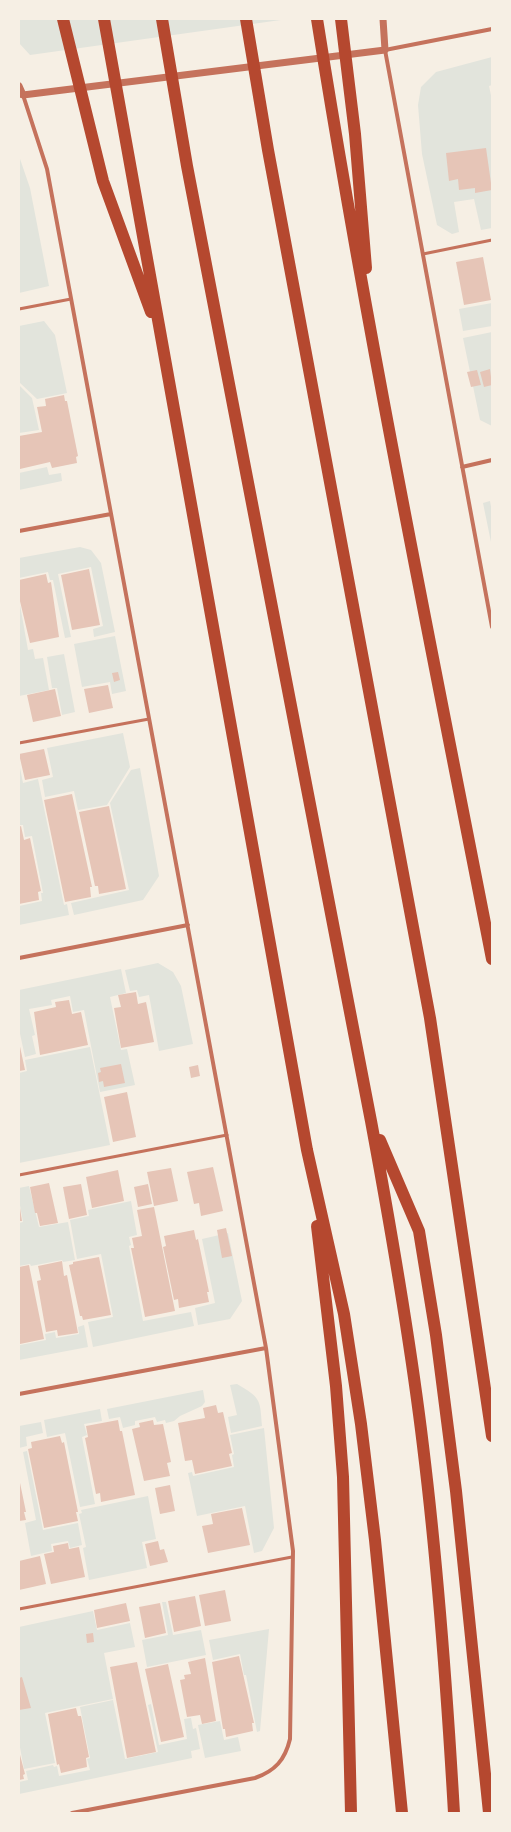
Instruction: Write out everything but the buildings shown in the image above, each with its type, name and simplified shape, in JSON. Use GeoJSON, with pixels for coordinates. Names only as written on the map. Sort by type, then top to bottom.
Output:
{"type":"FeatureCollection","features":[{"type":"Feature","properties":{"kind":"highway"},"geometry":{"type":"LineString","coordinates":[[63,19],[103,181],[161,341]]}},
{"type":"Feature","properties":{"kind":"highway"},"geometry":{"type":"LineString","coordinates":[[104,19],[307,1150],[344,1314],[361,1424],[376,1540],[402,1813]]}},
{"type":"Feature","properties":{"kind":"highway"},"geometry":{"type":"LineString","coordinates":[[162,19],[187,166],[392,1236],[423,1446],[447,1705],[454,1813]]}},
{"type":"Feature","properties":{"kind":"highway"},"geometry":{"type":"LineString","coordinates":[[246,19],[268,150],[430,1018],[492,1436]]}},
{"type":"Feature","properties":{"kind":"highway"},"geometry":{"type":"LineString","coordinates":[[317,19],[372,343],[492,959]]}},
{"type":"Feature","properties":{"kind":"highway"},"geometry":{"type":"LineString","coordinates":[[341,19],[355,134],[372,343]]}},
{"type":"Feature","properties":{"kind":"highway"},"geometry":{"type":"LineString","coordinates":[[371,1121],[419,1231],[436,1335],[456,1491],[489,1813]]}},
{"type":"Feature","properties":{"kind":"highway"},"geometry":{"type":"LineString","coordinates":[[307,1150],[334,1371],[343,1477],[350,1813]]}},
{"type":"Feature","properties":{"kind":"street"},"geometry":{"type":"LineString","coordinates":[[383,19],[385,50],[492,627]]}},
{"type":"Feature","properties":{"kind":"street"},"geometry":{"type":"LineString","coordinates":[[21,96],[385,50],[492,28]]}},
{"type":"Feature","properties":{"kind":"street"},"geometry":{"type":"LineString","coordinates":[[19,86],[21,96],[47,169],[188,925],[266,1348],[292,1557],[290,1739],[286,1753],[279,1764],[262,1775],[72,1813]]}},
{"type":"Feature","properties":{"kind":"street"},"geometry":{"type":"LineString","coordinates":[[462,467],[492,460]]}},
{"type":"Feature","properties":{"kind":"street"},"geometry":{"type":"LineString","coordinates":[[19,531],[111,514]]}},
{"type":"Feature","properties":{"kind":"street"},"geometry":{"type":"LineString","coordinates":[[19,958],[188,925]]}},
{"type":"Feature","properties":{"kind":"street"},"geometry":{"type":"LineString","coordinates":[[19,1394],[266,1348]]}},
{"type":"Feature","properties":{"kind":"lane"},"geometry":{"type":"LineString","coordinates":[[423,254],[492,240]]}},
{"type":"Feature","properties":{"kind":"lane"},"geometry":{"type":"LineString","coordinates":[[19,309],[71,299]]}},
{"type":"Feature","properties":{"kind":"lane"},"geometry":{"type":"LineString","coordinates":[[19,743],[149,719]]}},
{"type":"Feature","properties":{"kind":"lane"},"geometry":{"type":"LineString","coordinates":[[19,1174],[226,1135]]}},
{"type":"Feature","properties":{"kind":"lane"},"geometry":{"type":"LineString","coordinates":[[19,1609],[292,1557]]}},
{"type":"Feature","properties":{"kind":"shaded area"},"geometry":{"type":"Polygon","coordinates":[[[19,19],[288,19],[30,55],[19,43],[19,19]]]}},
{"type":"Feature","properties":{"kind":"shaded area"},"geometry":{"type":"Polygon","coordinates":[[[492,57],[492,85],[489,86],[492,100],[492,228],[481,230],[474,199],[454,202],[459,232],[452,234],[437,225],[422,154],[418,105],[421,87],[436,72],[492,57]]]}},
{"type":"Feature","properties":{"kind":"shaded area"},"geometry":{"type":"Polygon","coordinates":[[[19,156],[30,188],[49,286],[19,293],[19,156]]]}},
{"type":"Feature","properties":{"kind":"shaded area"},"geometry":{"type":"Polygon","coordinates":[[[492,303],[492,326],[463,331],[459,309],[492,303]]]}},
{"type":"Feature","properties":{"kind":"shaded area"},"geometry":{"type":"Polygon","coordinates":[[[44,321],[55,335],[67,393],[37,399],[19,382],[19,326],[44,321]]]}},
{"type":"Feature","properties":{"kind":"shaded area"},"geometry":{"type":"Polygon","coordinates":[[[492,332],[492,426],[480,420],[463,338],[492,332]]]}},
{"type":"Feature","properties":{"kind":"shaded area"},"geometry":{"type":"Polygon","coordinates":[[[19,385],[32,398],[39,430],[19,433],[19,385]]]}},
{"type":"Feature","properties":{"kind":"shaded area"},"geometry":{"type":"Polygon","coordinates":[[[47,467],[49,475],[61,473],[62,481],[19,490],[19,473],[47,467]]]}},
{"type":"Feature","properties":{"kind":"shaded area"},"geometry":{"type":"Polygon","coordinates":[[[490,501],[492,512],[492,547],[483,503],[490,501]]]}},
{"type":"Feature","properties":{"kind":"shaded area"},"geometry":{"type":"Polygon","coordinates":[[[80,547],[91,550],[101,563],[115,632],[94,637],[93,629],[103,626],[91,567],[58,574],[71,637],[65,638],[53,580],[50,580],[48,572],[19,578],[19,558],[80,547]]]}},
{"type":"Feature","properties":{"kind":"shaded area"},"geometry":{"type":"Polygon","coordinates":[[[20,605],[28,650],[33,649],[35,659],[43,658],[49,690],[19,696],[20,605]]]}},
{"type":"Feature","properties":{"kind":"shaded area"},"geometry":{"type":"Polygon","coordinates":[[[115,636],[126,691],[112,694],[110,682],[82,687],[74,644],[115,636]]]}},
{"type":"Feature","properties":{"kind":"shaded area"},"geometry":{"type":"Polygon","coordinates":[[[64,654],[75,712],[62,715],[57,688],[52,688],[47,657],[64,654]]]}},
{"type":"Feature","properties":{"kind":"shaded area"},"geometry":{"type":"Polygon","coordinates":[[[123,733],[130,767],[107,805],[78,810],[74,791],[45,797],[42,780],[53,777],[47,748],[123,733]]]}},
{"type":"Feature","properties":{"kind":"shaded area"},"geometry":{"type":"Polygon","coordinates":[[[19,763],[23,783],[38,779],[64,905],[67,904],[69,915],[19,925],[19,906],[42,901],[41,893],[43,893],[32,836],[25,837],[23,825],[19,825],[19,763]]]}},
{"type":"Feature","properties":{"kind":"shaded area"},"geometry":{"type":"Polygon","coordinates":[[[140,768],[159,876],[143,900],[74,915],[71,903],[129,890],[110,803],[131,770],[140,768]]]}},
{"type":"Feature","properties":{"kind":"shaded area"},"geometry":{"type":"Polygon","coordinates":[[[158,963],[173,972],[181,986],[193,1044],[159,1051],[149,995],[139,997],[137,990],[130,991],[125,970],[158,963]]]}},
{"type":"Feature","properties":{"kind":"shaded area"},"geometry":{"type":"Polygon","coordinates":[[[121,969],[126,993],[110,997],[121,1050],[127,1049],[135,1085],[100,1092],[84,1010],[73,1012],[70,996],[51,1000],[52,1005],[29,1009],[35,1035],[32,1036],[36,1054],[25,1057],[19,1029],[19,990],[121,969]]]}},
{"type":"Feature","properties":{"kind":"shaded area"},"geometry":{"type":"Polygon","coordinates":[[[90,1047],[110,1145],[19,1163],[19,1073],[27,1071],[25,1060],[90,1047]]]}},
{"type":"Feature","properties":{"kind":"shaded area"},"geometry":{"type":"Polygon","coordinates":[[[29,1186],[39,1227],[68,1222],[75,1260],[63,1262],[62,1260],[31,1266],[30,1264],[19,1266],[19,1223],[23,1222],[19,1200],[19,1188],[29,1186]]]}},
{"type":"Feature","properties":{"kind":"shaded area"},"geometry":{"type":"Polygon","coordinates":[[[131,1201],[137,1235],[129,1237],[131,1245],[129,1246],[143,1321],[191,1312],[194,1326],[93,1347],[88,1322],[113,1317],[101,1254],[77,1259],[70,1220],[89,1216],[88,1210],[131,1201]]]}},
{"type":"Feature","properties":{"kind":"shaded area"},"geometry":{"type":"Polygon","coordinates":[[[228,1233],[242,1301],[230,1319],[198,1325],[195,1308],[215,1303],[202,1239],[228,1233]]]}},
{"type":"Feature","properties":{"kind":"shaded area"},"geometry":{"type":"Polygon","coordinates":[[[84,1325],[88,1347],[19,1360],[19,1342],[20,1345],[46,1340],[45,1334],[55,1332],[56,1338],[79,1334],[78,1327],[84,1325]]]}},
{"type":"Feature","properties":{"kind":"shaded area"},"geometry":{"type":"Polygon","coordinates":[[[237,1384],[255,1396],[258,1400],[261,1410],[262,1426],[231,1433],[228,1417],[237,1415],[230,1385],[237,1384]]]}},
{"type":"Feature","properties":{"kind":"shaded area"},"geometry":{"type":"Polygon","coordinates":[[[203,1390],[205,1402],[202,1406],[180,1416],[174,1421],[166,1423],[165,1420],[157,1422],[155,1417],[135,1421],[135,1425],[123,1428],[120,1417],[109,1419],[107,1409],[203,1390]]]}},
{"type":"Feature","properties":{"kind":"shaded area"},"geometry":{"type":"Polygon","coordinates":[[[100,1409],[102,1421],[84,1424],[87,1435],[82,1437],[95,1504],[80,1507],[65,1433],[47,1437],[44,1420],[100,1409]]]}},
{"type":"Feature","properties":{"kind":"shaded area"},"geometry":{"type":"Polygon","coordinates":[[[41,1422],[43,1433],[26,1437],[27,1446],[19,1448],[19,1426],[41,1422]]]}},
{"type":"Feature","properties":{"kind":"shaded area"},"geometry":{"type":"Polygon","coordinates":[[[264,1428],[274,1528],[262,1551],[254,1553],[245,1506],[197,1516],[188,1473],[192,1472],[193,1476],[234,1467],[232,1455],[234,1454],[230,1435],[264,1428]]]}},
{"type":"Feature","properties":{"kind":"shaded area"},"geometry":{"type":"Polygon","coordinates":[[[27,1451],[43,1530],[78,1523],[82,1545],[70,1548],[68,1541],[51,1544],[52,1551],[31,1556],[25,1523],[36,1520],[23,1452],[27,1451]]]}},
{"type":"Feature","properties":{"kind":"shaded area"},"geometry":{"type":"Polygon","coordinates":[[[148,1496],[156,1539],[142,1542],[147,1568],[89,1580],[83,1548],[86,1547],[79,1514],[82,1513],[81,1510],[148,1496]]]}},
{"type":"Feature","properties":{"kind":"shaded area"},"geometry":{"type":"Polygon","coordinates":[[[162,1602],[166,1602],[173,1635],[201,1630],[206,1655],[147,1667],[142,1640],[168,1635],[162,1602]]]}},
{"type":"Feature","properties":{"kind":"shaded area"},"geometry":{"type":"Polygon","coordinates":[[[93,1611],[97,1630],[130,1623],[135,1647],[104,1653],[113,1699],[45,1713],[55,1763],[24,1769],[19,1742],[19,1627],[93,1611]]]}},
{"type":"Feature","properties":{"kind":"shaded area"},"geometry":{"type":"Polygon","coordinates":[[[269,1629],[260,1731],[257,1732],[246,1675],[244,1675],[240,1654],[213,1660],[209,1640],[269,1629]]]}},
{"type":"Feature","properties":{"kind":"shaded area"},"geometry":{"type":"Polygon","coordinates":[[[113,1700],[125,1759],[158,1752],[148,1705],[151,1704],[159,1745],[187,1739],[184,1719],[191,1718],[193,1729],[196,1728],[200,1749],[191,1751],[192,1758],[19,1794],[19,1782],[28,1780],[26,1771],[53,1765],[54,1767],[57,1766],[59,1776],[90,1770],[87,1759],[90,1758],[80,1707],[113,1700]]]}},
{"type":"Feature","properties":{"kind":"shaded area"},"geometry":{"type":"Polygon","coordinates":[[[220,1721],[224,1740],[238,1737],[241,1751],[205,1758],[198,1725],[220,1721]]]}}]}
